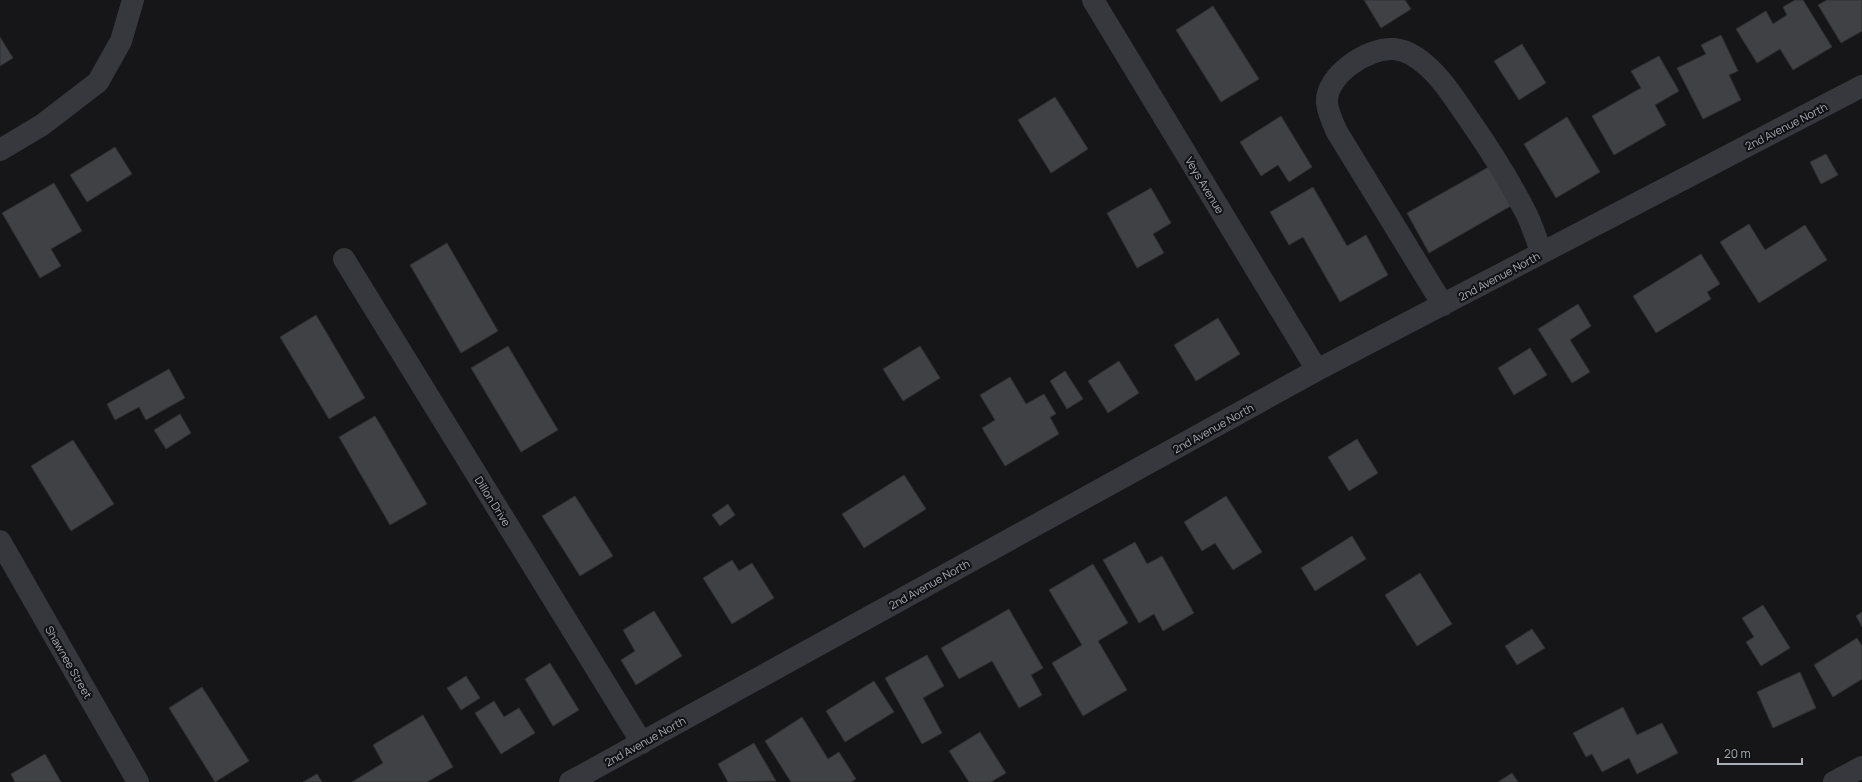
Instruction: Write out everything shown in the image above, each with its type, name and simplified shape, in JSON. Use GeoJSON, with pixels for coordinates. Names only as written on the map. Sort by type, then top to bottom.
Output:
{"type":"FeatureCollection","features":[{"type":"Feature","properties":{"kind":"street"},"geometry":{"type":"LineString","coordinates":[[0,150],[42,125],[98,82],[121,41],[133,0]]}},
{"type":"Feature","properties":{"kind":"street","name":"Veys Avenue"},"geometry":{"type":"LineString","coordinates":[[1093,0],[1317,370]]}},
{"type":"Feature","properties":{"kind":"street"},"geometry":{"type":"LineString","coordinates":[[1443,305],[1341,138],[1330,116],[1327,102],[1331,88],[1340,75],[1355,60],[1376,50],[1395,49],[1410,54],[1426,65],[1448,89],[1496,158],[1526,212],[1542,253]]}},
{"type":"Feature","properties":{"kind":"street","name":"2nd Avenue North"},"geometry":{"type":"LineString","coordinates":[[570,782],[1317,370],[1862,86]]}},
{"type":"Feature","properties":{"kind":"street","name":"Dillon Drive"},"geometry":{"type":"LineString","coordinates":[[344,259],[642,743]]}},
{"type":"Feature","properties":{"kind":"street","name":"Shawnee Street"},"geometry":{"type":"LineString","coordinates":[[0,542],[138,782]]}},
{"type":"Feature","properties":{"kind":"street"},"geometry":{"type":"LineString","coordinates":[[1834,782],[1862,767]]}},
{"type":"Feature","properties":{"kind":"building"},"geometry":{"type":"Polygon","coordinates":[[[1364,0],[1405,0],[1411,9],[1381,28],[1364,0]]]}},
{"type":"Feature","properties":{"kind":"building"},"geometry":{"type":"Polygon","coordinates":[[[1795,0],[1803,0],[1832,47],[1793,70],[1780,49],[1757,63],[1736,29],[1766,11],[1773,24],[1787,15],[1783,7],[1795,0]]]}},
{"type":"Feature","properties":{"kind":"building"},"geometry":{"type":"Polygon","coordinates":[[[1827,0],[1862,0],[1862,31],[1841,43],[1818,5],[1827,0]]]}},
{"type":"Feature","properties":{"kind":"building"},"geometry":{"type":"Polygon","coordinates":[[[1213,6],[1259,79],[1221,102],[1176,30],[1213,6]]]}},
{"type":"Feature","properties":{"kind":"building"},"geometry":{"type":"Polygon","coordinates":[[[1721,35],[1738,71],[1729,75],[1741,100],[1703,119],[1677,68],[1706,54],[1701,45],[1721,35]]]}},
{"type":"Feature","properties":{"kind":"building"},"geometry":{"type":"Polygon","coordinates":[[[0,37],[13,58],[0,66],[0,37]]]}},
{"type":"Feature","properties":{"kind":"building"},"geometry":{"type":"Polygon","coordinates":[[[1522,44],[1546,83],[1519,100],[1494,61],[1522,44]]]}},
{"type":"Feature","properties":{"kind":"building"},"geometry":{"type":"Polygon","coordinates":[[[1659,56],[1679,91],[1655,105],[1666,125],[1614,155],[1592,116],[1641,88],[1631,71],[1659,56]]]}},
{"type":"Feature","properties":{"kind":"building"},"geometry":{"type":"Polygon","coordinates":[[[1055,97],[1088,149],[1051,173],[1018,120],[1055,97]]]}},
{"type":"Feature","properties":{"kind":"building"},"geometry":{"type":"Polygon","coordinates":[[[1281,116],[1312,167],[1289,182],[1278,165],[1261,176],[1240,142],[1281,116]]]}},
{"type":"Feature","properties":{"kind":"building"},"geometry":{"type":"Polygon","coordinates":[[[1567,117],[1600,172],[1556,198],[1524,144],[1567,117]]]}},
{"type":"Feature","properties":{"kind":"building"},"geometry":{"type":"Polygon","coordinates":[[[115,147],[132,174],[87,202],[70,175],[115,147]]]}},
{"type":"Feature","properties":{"kind":"building"},"geometry":{"type":"Polygon","coordinates":[[[1826,154],[1838,175],[1821,184],[1810,162],[1826,154]]]}},
{"type":"Feature","properties":{"kind":"building"},"geometry":{"type":"Polygon","coordinates":[[[1494,164],[1516,203],[1429,253],[1407,213],[1494,164]]]}},
{"type":"Feature","properties":{"kind":"building"},"geometry":{"type":"Polygon","coordinates":[[[54,183],[82,231],[51,249],[61,266],[40,278],[2,213],[54,183]]]}},
{"type":"Feature","properties":{"kind":"building"},"geometry":{"type":"Polygon","coordinates":[[[1313,187],[1347,246],[1366,235],[1388,275],[1340,302],[1303,237],[1289,245],[1270,212],[1313,187]]]}},
{"type":"Feature","properties":{"kind":"building"},"geometry":{"type":"Polygon","coordinates":[[[1151,188],[1171,223],[1153,234],[1164,253],[1137,268],[1107,213],[1151,188]]]}},
{"type":"Feature","properties":{"kind":"building"},"geometry":{"type":"Polygon","coordinates":[[[1749,224],[1765,250],[1805,225],[1827,260],[1759,303],[1720,242],[1749,224]]]}},
{"type":"Feature","properties":{"kind":"building"},"geometry":{"type":"Polygon","coordinates":[[[447,243],[498,331],[461,353],[410,265],[447,243]]]}},
{"type":"Feature","properties":{"kind":"building"},"geometry":{"type":"Polygon","coordinates":[[[1701,254],[1720,284],[1707,292],[1711,299],[1656,333],[1633,296],[1701,254]]]}},
{"type":"Feature","properties":{"kind":"building"},"geometry":{"type":"Polygon","coordinates":[[[1578,304],[1591,326],[1570,340],[1590,372],[1572,383],[1538,329],[1578,304]]]}},
{"type":"Feature","properties":{"kind":"building"},"geometry":{"type":"Polygon","coordinates":[[[316,315],[365,398],[329,419],[280,337],[316,315]]]}},
{"type":"Feature","properties":{"kind":"building"},"geometry":{"type":"Polygon","coordinates":[[[1218,318],[1240,354],[1196,381],[1174,345],[1218,318]]]}},
{"type":"Feature","properties":{"kind":"building"},"geometry":{"type":"Polygon","coordinates":[[[508,346],[558,430],[521,452],[471,368],[508,346]]]}},
{"type":"Feature","properties":{"kind":"building"},"geometry":{"type":"Polygon","coordinates":[[[920,346],[940,378],[903,401],[883,369],[920,346]]]}},
{"type":"Feature","properties":{"kind":"building"},"geometry":{"type":"Polygon","coordinates":[[[1530,348],[1547,375],[1514,395],[1498,368],[1530,348]]]}},
{"type":"Feature","properties":{"kind":"building"},"geometry":{"type":"Polygon","coordinates":[[[1119,361],[1139,393],[1108,413],[1088,381],[1119,361]]]}},
{"type":"Feature","properties":{"kind":"building"},"geometry":{"type":"Polygon","coordinates":[[[169,369],[185,398],[146,420],[139,407],[115,420],[107,404],[169,369]]]}},
{"type":"Feature","properties":{"kind":"building"},"geometry":{"type":"Polygon","coordinates":[[[1065,371],[1083,399],[1067,409],[1050,381],[1065,371]]]}},
{"type":"Feature","properties":{"kind":"building"},"geometry":{"type":"Polygon","coordinates":[[[1010,377],[1026,404],[1044,394],[1056,414],[1050,417],[1059,434],[1005,466],[982,428],[995,420],[980,395],[1010,377]]]}},
{"type":"Feature","properties":{"kind":"building"},"geometry":{"type":"Polygon","coordinates":[[[180,414],[191,433],[166,449],[154,430],[180,414]]]}},
{"type":"Feature","properties":{"kind":"building"},"geometry":{"type":"Polygon","coordinates":[[[375,416],[427,504],[390,525],[339,437],[375,416]]]}},
{"type":"Feature","properties":{"kind":"building"},"geometry":{"type":"Polygon","coordinates":[[[1357,439],[1378,473],[1349,491],[1328,457],[1357,439]]]}},
{"type":"Feature","properties":{"kind":"building"},"geometry":{"type":"Polygon","coordinates":[[[73,440],[114,504],[71,531],[31,466],[73,440]]]}},
{"type":"Feature","properties":{"kind":"building"},"geometry":{"type":"Polygon","coordinates":[[[904,475],[926,509],[864,548],[842,514],[904,475]]]}},
{"type":"Feature","properties":{"kind":"building"},"geometry":{"type":"Polygon","coordinates":[[[575,496],[613,556],[580,576],[542,516],[575,496]]]}},
{"type":"Feature","properties":{"kind":"building"},"geometry":{"type":"Polygon","coordinates":[[[1226,496],[1262,552],[1233,570],[1215,543],[1202,551],[1184,522],[1226,496]]]}},
{"type":"Feature","properties":{"kind":"building"},"geometry":{"type":"Polygon","coordinates":[[[728,504],[735,515],[720,526],[712,515],[728,504]]]}},
{"type":"Feature","properties":{"kind":"building"},"geometry":{"type":"Polygon","coordinates":[[[1352,536],[1366,559],[1315,591],[1301,568],[1352,536]]]}},
{"type":"Feature","properties":{"kind":"building"},"geometry":{"type":"Polygon","coordinates":[[[1135,542],[1147,564],[1162,556],[1194,613],[1163,631],[1154,614],[1139,623],[1103,560],[1135,542]]]}},
{"type":"Feature","properties":{"kind":"building"},"geometry":{"type":"Polygon","coordinates":[[[732,560],[739,571],[752,563],[774,598],[732,624],[703,578],[732,560]]]}},
{"type":"Feature","properties":{"kind":"building"},"geometry":{"type":"Polygon","coordinates":[[[1093,564],[1128,623],[1098,641],[1127,690],[1083,716],[1052,663],[1082,645],[1049,590],[1093,564]]]}},
{"type":"Feature","properties":{"kind":"building"},"geometry":{"type":"Polygon","coordinates":[[[1420,573],[1452,624],[1417,646],[1385,595],[1420,573]]]}},
{"type":"Feature","properties":{"kind":"building"},"geometry":{"type":"Polygon","coordinates":[[[1763,605],[1790,648],[1761,666],[1746,642],[1754,637],[1742,618],[1763,605]]]}},
{"type":"Feature","properties":{"kind":"building"},"geometry":{"type":"Polygon","coordinates":[[[1009,609],[1043,668],[1031,675],[1042,695],[1019,708],[992,661],[959,679],[941,648],[1009,609]]]}},
{"type":"Feature","properties":{"kind":"building"},"geometry":{"type":"Polygon","coordinates":[[[654,611],[682,656],[636,685],[621,660],[635,651],[623,630],[654,611]]]}},
{"type":"Feature","properties":{"kind":"building"},"geometry":{"type":"Polygon","coordinates":[[[1862,612],[1862,627],[1856,616],[1862,612]]]}},
{"type":"Feature","properties":{"kind":"building"},"geometry":{"type":"Polygon","coordinates":[[[1532,629],[1545,648],[1517,665],[1505,646],[1532,629]]]}},
{"type":"Feature","properties":{"kind":"building"},"geometry":{"type":"Polygon","coordinates":[[[1857,638],[1862,646],[1862,679],[1833,697],[1814,665],[1857,638]]]}},
{"type":"Feature","properties":{"kind":"building"},"geometry":{"type":"Polygon","coordinates":[[[927,655],[944,686],[923,698],[942,733],[922,744],[885,678],[927,655]]]}},
{"type":"Feature","properties":{"kind":"building"},"geometry":{"type":"Polygon","coordinates":[[[550,663],[579,710],[553,726],[525,679],[550,663]]]}},
{"type":"Feature","properties":{"kind":"building"},"geometry":{"type":"Polygon","coordinates":[[[1800,672],[1816,708],[1773,728],[1757,692],[1800,672]]]}},
{"type":"Feature","properties":{"kind":"building"},"geometry":{"type":"Polygon","coordinates":[[[466,676],[480,698],[461,710],[447,688],[466,676]]]}},
{"type":"Feature","properties":{"kind":"building"},"geometry":{"type":"Polygon","coordinates":[[[874,681],[894,712],[845,742],[826,711],[874,681]]]}},
{"type":"Feature","properties":{"kind":"building"},"geometry":{"type":"Polygon","coordinates":[[[202,687],[249,761],[215,782],[169,708],[202,687]]]}},
{"type":"Feature","properties":{"kind":"building"},"geometry":{"type":"Polygon","coordinates":[[[494,701],[504,717],[519,708],[535,733],[501,754],[475,713],[494,701]]]}},
{"type":"Feature","properties":{"kind":"building"},"geometry":{"type":"Polygon","coordinates":[[[1623,707],[1637,735],[1662,723],[1678,753],[1637,774],[1629,758],[1602,772],[1592,754],[1586,757],[1573,733],[1623,707]]]}},
{"type":"Feature","properties":{"kind":"building"},"geometry":{"type":"Polygon","coordinates":[[[423,715],[453,767],[427,782],[352,782],[383,763],[373,745],[423,715]]]}},
{"type":"Feature","properties":{"kind":"building"},"geometry":{"type":"Polygon","coordinates":[[[802,717],[828,759],[839,752],[856,779],[851,782],[791,782],[765,741],[802,717]]]}},
{"type":"Feature","properties":{"kind":"building"},"geometry":{"type":"Polygon","coordinates":[[[980,732],[1006,773],[991,782],[969,782],[949,751],[980,732]]]}},
{"type":"Feature","properties":{"kind":"building"},"geometry":{"type":"Polygon","coordinates":[[[754,743],[776,781],[728,782],[718,764],[754,743]]]}},
{"type":"Feature","properties":{"kind":"building"},"geometry":{"type":"Polygon","coordinates":[[[45,754],[61,782],[15,782],[11,774],[45,754]]]}},
{"type":"Feature","properties":{"kind":"building"},"geometry":{"type":"Polygon","coordinates":[[[1512,773],[1518,782],[1498,782],[1512,773]]]}},
{"type":"Feature","properties":{"kind":"building"},"geometry":{"type":"Polygon","coordinates":[[[317,774],[322,782],[303,782],[317,774]]]}}]}
